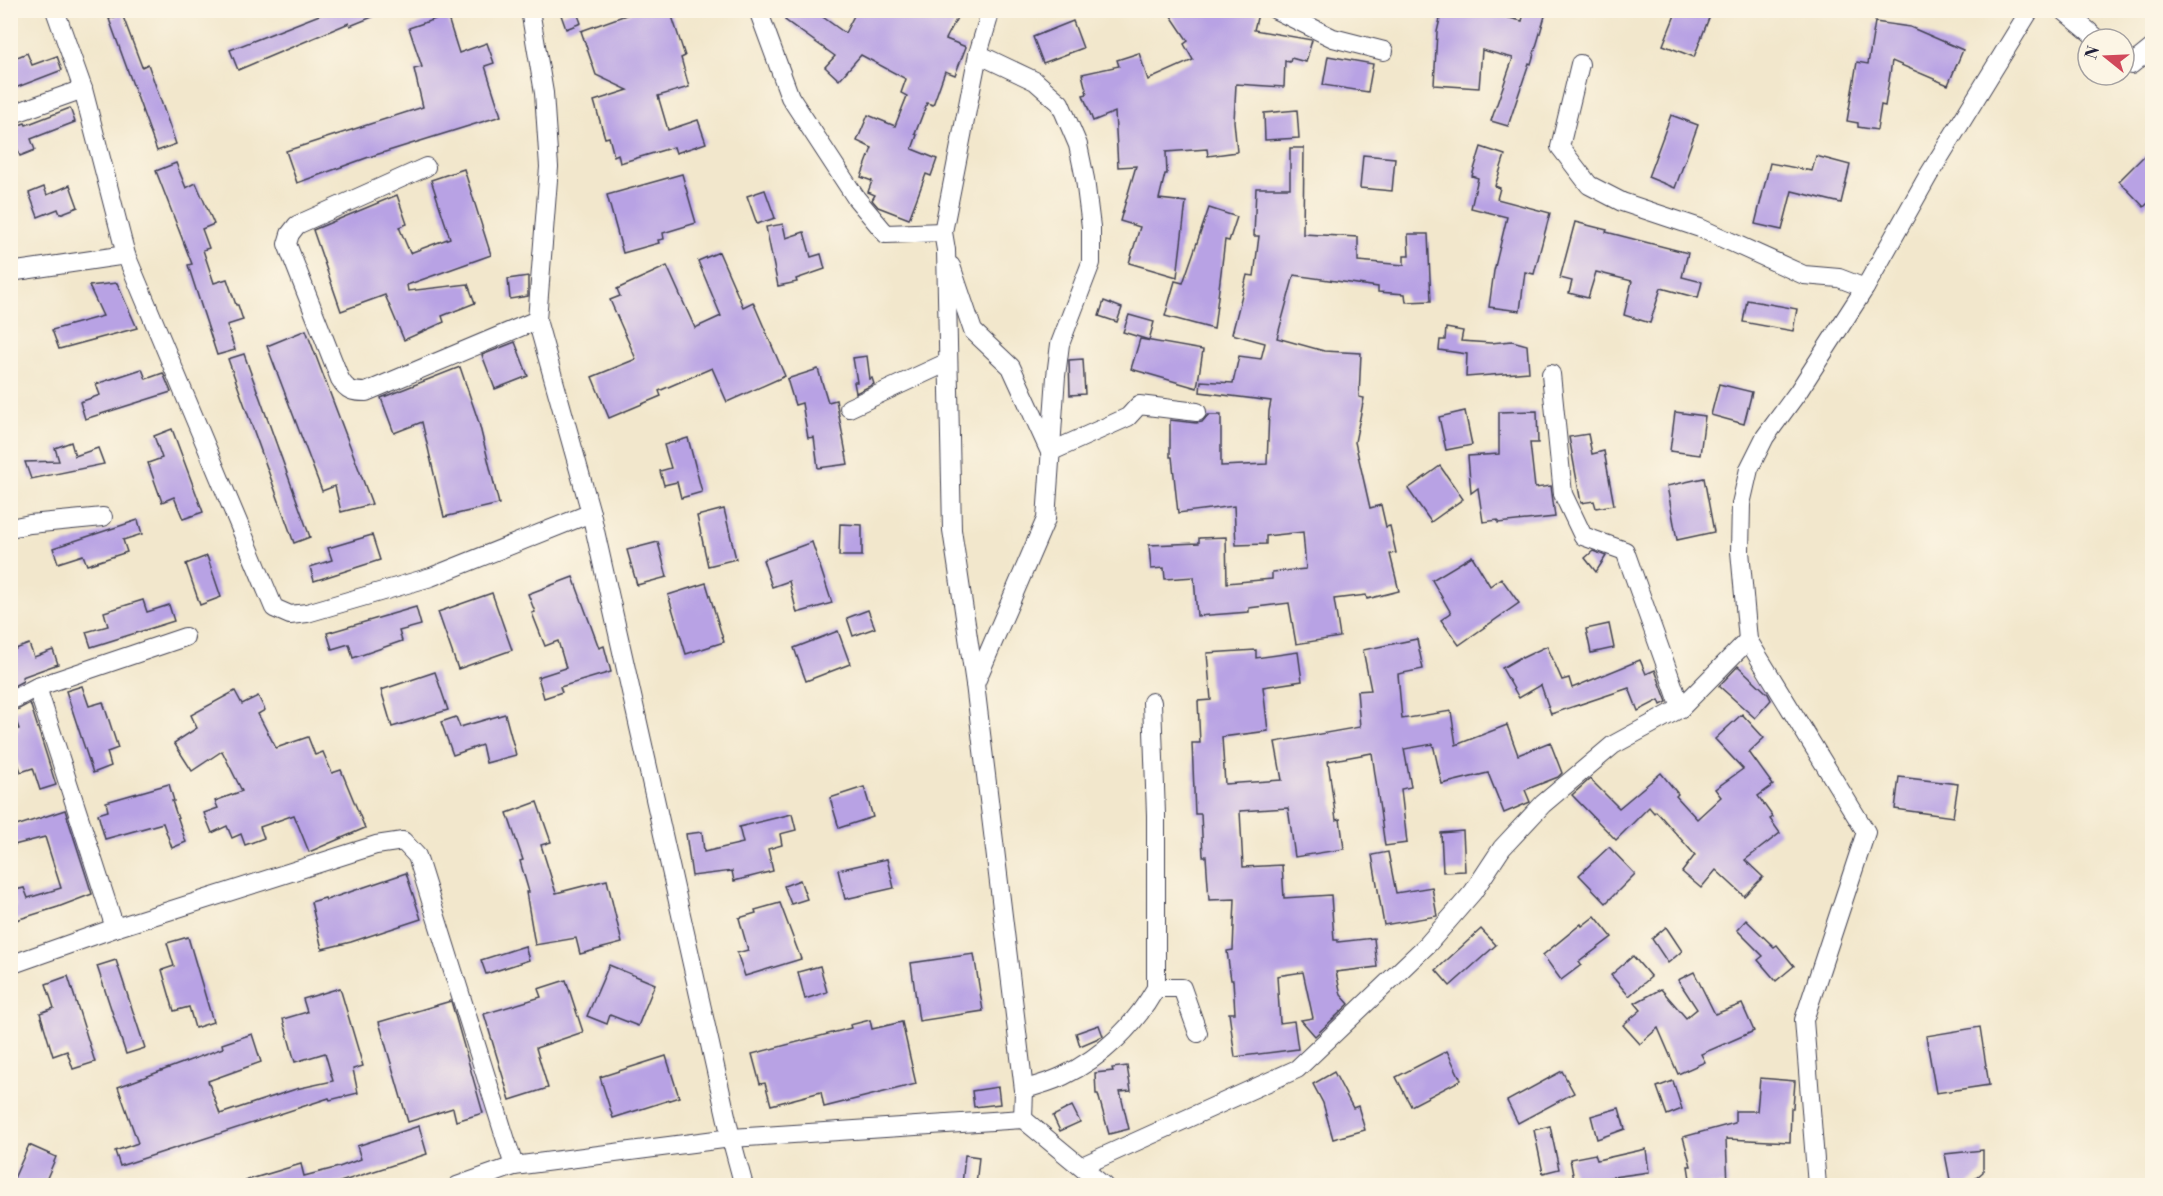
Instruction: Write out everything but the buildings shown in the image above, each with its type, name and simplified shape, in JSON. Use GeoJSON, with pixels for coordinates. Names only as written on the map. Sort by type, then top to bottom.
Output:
{"type":"FeatureCollection","features":[{"type":"Feature","properties":{"kind":"street"},"geometry":{"type":"LineString","coordinates":[[55,10],[83,89],[126,255],[274,608],[290,615],[307,613],[431,577],[591,513]]}},
{"type":"Feature","properties":{"kind":"street"},"geometry":{"type":"LineString","coordinates":[[530,10],[544,93],[549,167],[537,320],[591,513],[731,1138],[744,1185]]}},
{"type":"Feature","properties":{"kind":"street"},"geometry":{"type":"LineString","coordinates":[[758,10],[790,97],[856,198],[886,234],[944,241]]}},
{"type":"Feature","properties":{"kind":"street"},"geometry":{"type":"LineString","coordinates":[[992,10],[978,54],[944,241],[952,530],[975,684],[1024,1090],[1023,1119]]}},
{"type":"Feature","properties":{"kind":"street"},"geometry":{"type":"LineString","coordinates":[[1276,10],[1333,38],[1384,51]]}},
{"type":"Feature","properties":{"kind":"street"},"geometry":{"type":"LineString","coordinates":[[1817,1185],[1804,1020],[1866,831],[1748,640],[1740,551],[1741,504],[1749,469],[1765,437],[1798,392],[1865,288],[1929,176],[2030,10]]}},
{"type":"Feature","properties":{"kind":"street"},"geometry":{"type":"LineString","coordinates":[[2063,10],[2084,27]]}},
{"type":"Feature","properties":{"kind":"street"},"geometry":{"type":"LineString","coordinates":[[2136,61],[2152,48]]}},
{"type":"Feature","properties":{"kind":"street"},"geometry":{"type":"LineString","coordinates":[[975,684],[1046,519],[1060,344],[1091,263],[1091,227],[1085,179],[1078,145],[1060,103],[1035,81],[978,54]]}},
{"type":"Feature","properties":{"kind":"street"},"geometry":{"type":"LineString","coordinates":[[1580,64],[1560,147],[1589,185],[1622,202],[1700,228],[1804,275],[1839,278],[1865,288]]}},
{"type":"Feature","properties":{"kind":"street"},"geometry":{"type":"LineString","coordinates":[[10,116],[83,89]]}},
{"type":"Feature","properties":{"kind":"street"},"geometry":{"type":"LineString","coordinates":[[426,167],[297,225],[290,234],[288,244],[339,380],[352,392],[366,392],[537,320]]}},
{"type":"Feature","properties":{"kind":"street"},"geometry":{"type":"LineString","coordinates":[[944,241],[973,331],[1011,367],[1050,452]]}},
{"type":"Feature","properties":{"kind":"street"},"geometry":{"type":"LineString","coordinates":[[10,272],[126,255]]}},
{"type":"Feature","properties":{"kind":"street"},"geometry":{"type":"LineString","coordinates":[[849,408],[948,362]]}},
{"type":"Feature","properties":{"kind":"street"},"geometry":{"type":"LineString","coordinates":[[1551,374],[1563,494],[1583,536],[1625,551],[1681,708]]}},
{"type":"Feature","properties":{"kind":"street"},"geometry":{"type":"LineString","coordinates":[[1050,452],[1128,417],[1139,405],[1197,412]]}},
{"type":"Feature","properties":{"kind":"street"},"geometry":{"type":"LineString","coordinates":[[10,528],[103,517]]}},
{"type":"Feature","properties":{"kind":"street"},"geometry":{"type":"LineString","coordinates":[[10,701],[37,687],[185,637]]}},
{"type":"Feature","properties":{"kind":"street"},"geometry":{"type":"LineString","coordinates":[[1082,1166],[1297,1070],[1428,944],[1473,892],[1502,848],[1543,804],[1613,745],[1681,708],[1748,640]]}},
{"type":"Feature","properties":{"kind":"street"},"geometry":{"type":"LineString","coordinates":[[37,687],[115,928]]}},
{"type":"Feature","properties":{"kind":"street"},"geometry":{"type":"LineString","coordinates":[[1024,1090],[1062,1077],[1087,1063],[1116,1041],[1147,1004],[1156,988],[1156,815],[1152,702]]}},
{"type":"Feature","properties":{"kind":"street"},"geometry":{"type":"LineString","coordinates":[[10,965],[115,928],[376,845],[403,841],[417,856],[514,1166]]}},
{"type":"Feature","properties":{"kind":"street"},"geometry":{"type":"LineString","coordinates":[[1156,988],[1182,988],[1198,1033]]}},
{"type":"Feature","properties":{"kind":"street"},"geometry":{"type":"LineString","coordinates":[[457,1185],[514,1166],[731,1138],[1023,1119],[1104,1185]]}}]}
